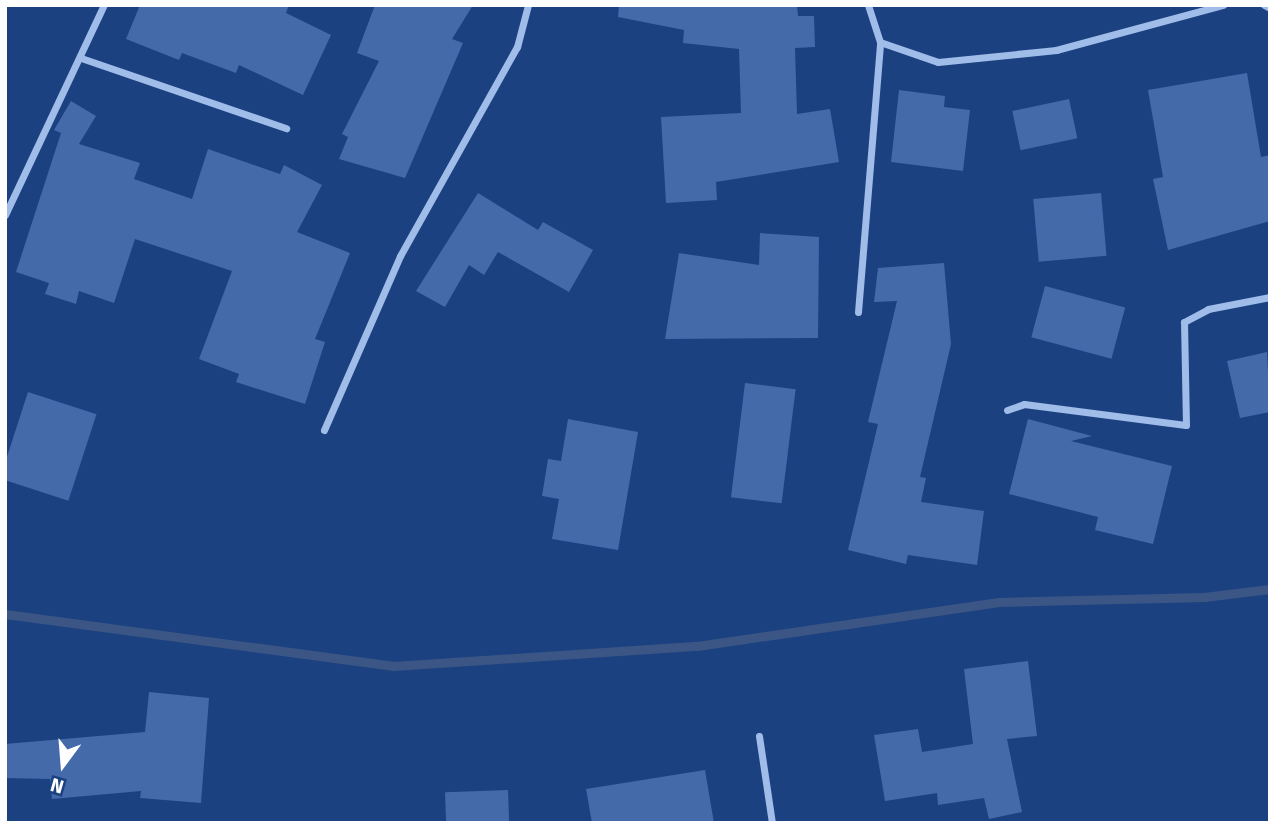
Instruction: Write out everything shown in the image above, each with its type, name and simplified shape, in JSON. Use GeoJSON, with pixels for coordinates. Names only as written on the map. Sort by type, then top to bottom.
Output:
{"type":"FeatureCollection","features":[{"type":"Feature","properties":{"kind":"street"},"geometry":{"type":"LineString","coordinates":[[5,215],[104,5]]}},
{"type":"Feature","properties":{"kind":"street"},"geometry":{"type":"LineString","coordinates":[[324,430],[400,256],[517,47],[528,5]]}},
{"type":"Feature","properties":{"kind":"street"},"geometry":{"type":"LineString","coordinates":[[858,312],[880,42],[868,5]]}},
{"type":"Feature","properties":{"kind":"street"},"geometry":{"type":"LineString","coordinates":[[880,42],[938,62],[1056,50],[1223,5]]}},
{"type":"Feature","properties":{"kind":"street"},"geometry":{"type":"LineString","coordinates":[[1264,5],[1270,8]]}},
{"type":"Feature","properties":{"kind":"street"},"geometry":{"type":"LineString","coordinates":[[81,58],[286,128]]}},
{"type":"Feature","properties":{"kind":"street"},"geometry":{"type":"LineString","coordinates":[[1007,410],[1024,404],[1186,425],[1184,323],[1208,309],[1270,297]]}},
{"type":"Feature","properties":{"kind":"street"},"geometry":{"type":"LineString","coordinates":[[759,736],[772,823]]}},
{"type":"Feature","properties":{"kind":"building"},"geometry":{"type":"Polygon","coordinates":[[[140,5],[289,5],[286,13],[331,35],[303,95],[239,65],[236,73],[182,53],[179,60],[126,39],[140,5]]]}},
{"type":"Feature","properties":{"kind":"building"},"geometry":{"type":"Polygon","coordinates":[[[375,5],[473,5],[452,39],[463,43],[405,178],[339,159],[348,137],[342,134],[379,61],[357,53],[375,5]]]}},
{"type":"Feature","properties":{"kind":"building"},"geometry":{"type":"Polygon","coordinates":[[[619,5],[797,5],[798,16],[814,16],[815,47],[795,48],[797,114],[830,109],[839,162],[716,182],[717,200],[666,203],[661,117],[741,113],[739,49],[683,43],[684,30],[618,17],[619,5]]]}},
{"type":"Feature","properties":{"kind":"building"},"geometry":{"type":"Polygon","coordinates":[[[1247,73],[1261,157],[1270,155],[1270,221],[1168,250],[1153,179],[1163,177],[1148,90],[1247,73]]]}},
{"type":"Feature","properties":{"kind":"building"},"geometry":{"type":"Polygon","coordinates":[[[899,90],[945,96],[944,107],[970,110],[963,171],[891,162],[899,90]]]}},
{"type":"Feature","properties":{"kind":"building"},"geometry":{"type":"Polygon","coordinates":[[[1069,99],[1077,138],[1021,150],[1012,111],[1069,99]]]}},
{"type":"Feature","properties":{"kind":"building"},"geometry":{"type":"Polygon","coordinates":[[[71,101],[96,116],[79,144],[140,163],[134,179],[192,199],[208,149],[280,174],[284,165],[322,185],[297,232],[350,253],[315,339],[325,342],[305,404],[236,382],[239,374],[199,359],[232,271],[135,239],[114,303],[79,291],[76,304],[45,294],[49,283],[16,272],[61,133],[54,130],[71,101]]]}},
{"type":"Feature","properties":{"kind":"building"},"geometry":{"type":"Polygon","coordinates":[[[478,193],[538,230],[543,222],[593,250],[569,292],[498,252],[484,275],[469,265],[445,307],[416,291],[478,193]]]}},
{"type":"Feature","properties":{"kind":"building"},"geometry":{"type":"Polygon","coordinates":[[[1101,193],[1106,256],[1039,262],[1033,199],[1101,193]]]}},
{"type":"Feature","properties":{"kind":"building"},"geometry":{"type":"Polygon","coordinates":[[[760,233],[819,237],[818,338],[665,339],[679,253],[759,265],[760,233]]]}},
{"type":"Feature","properties":{"kind":"building"},"geometry":{"type":"Polygon","coordinates":[[[944,263],[951,344],[920,477],[926,478],[921,502],[984,511],[977,565],[908,555],[906,564],[848,550],[878,424],[868,422],[897,301],[874,302],[878,268],[944,263]]]}},
{"type":"Feature","properties":{"kind":"building"},"geometry":{"type":"Polygon","coordinates":[[[1045,286],[1125,307],[1111,359],[1031,337],[1045,286]]]}},
{"type":"Feature","properties":{"kind":"building"},"geometry":{"type":"Polygon","coordinates":[[[1267,352],[1270,412],[1240,418],[1227,361],[1267,352]]]}},
{"type":"Feature","properties":{"kind":"building"},"geometry":{"type":"Polygon","coordinates":[[[745,383],[796,389],[782,503],[731,497],[745,383]]]}},
{"type":"Feature","properties":{"kind":"building"},"geometry":{"type":"Polygon","coordinates":[[[28,392],[96,414],[68,501],[5,480],[5,463],[28,392]]]}},
{"type":"Feature","properties":{"kind":"building"},"geometry":{"type":"Polygon","coordinates":[[[568,419],[638,432],[618,550],[552,539],[559,499],[542,496],[548,459],[561,461],[568,419]]]}},
{"type":"Feature","properties":{"kind":"building"},"geometry":{"type":"Polygon","coordinates":[[[1028,419],[1092,436],[1071,441],[1172,466],[1153,544],[1095,530],[1098,517],[1009,494],[1028,419]]]}},
{"type":"Feature","properties":{"kind":"building"},"geometry":{"type":"Polygon","coordinates":[[[1028,661],[1037,736],[1007,739],[1022,812],[989,819],[984,798],[938,805],[937,793],[885,801],[874,735],[918,729],[922,752],[973,744],[964,669],[1028,661]]]}},
{"type":"Feature","properties":{"kind":"building"},"geometry":{"type":"Polygon","coordinates":[[[149,692],[209,698],[201,803],[140,798],[141,791],[52,799],[50,779],[5,778],[5,744],[145,732],[149,692]]]}},
{"type":"Feature","properties":{"kind":"building"},"geometry":{"type":"Polygon","coordinates":[[[705,770],[714,823],[592,823],[586,789],[705,770]]]}},
{"type":"Feature","properties":{"kind":"building"},"geometry":{"type":"Polygon","coordinates":[[[508,790],[509,823],[446,823],[445,792],[508,790]]]}},
{"type":"Feature","properties":{"kind":"waterway"},"geometry":{"type":"LineString","coordinates":[[5,614],[393,666],[697,646],[999,602],[1204,597],[1270,589]]}}]}
